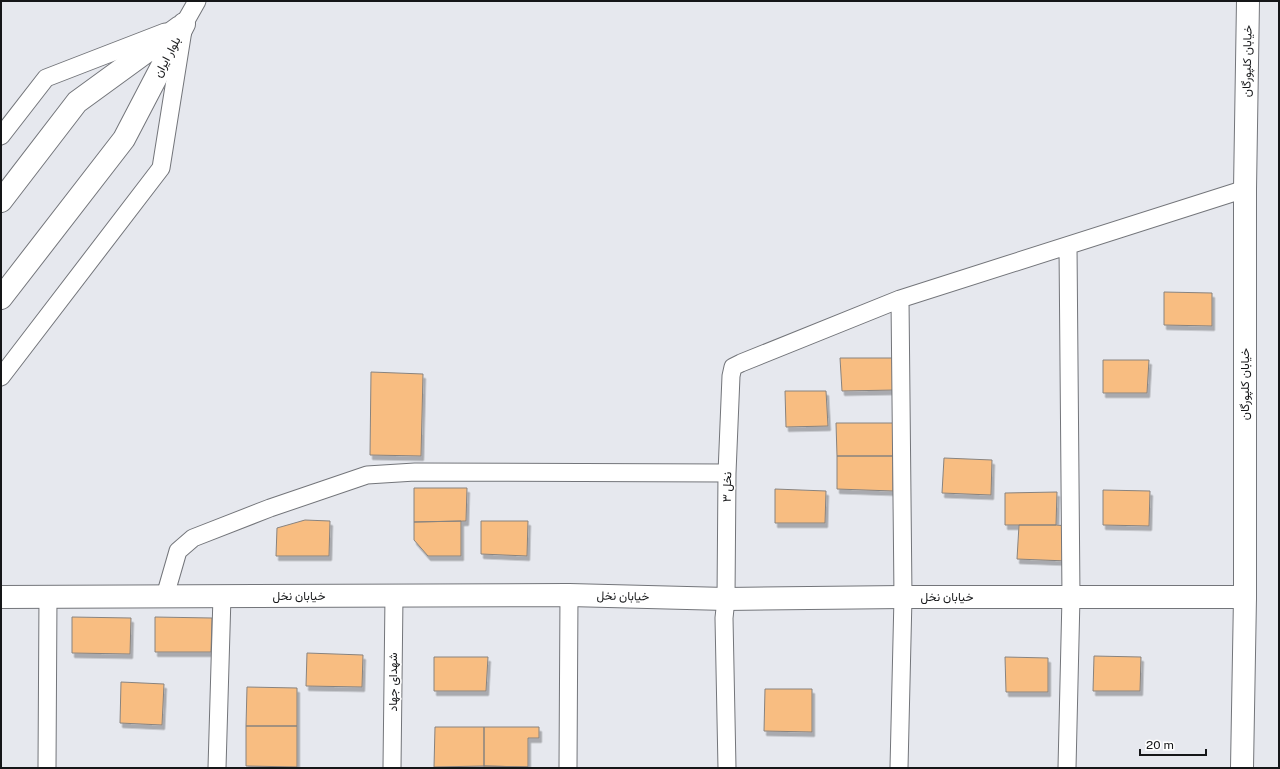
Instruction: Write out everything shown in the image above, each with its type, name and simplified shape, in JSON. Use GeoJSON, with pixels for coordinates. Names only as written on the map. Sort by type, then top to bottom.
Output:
{"type":"FeatureCollection","features":[{"type":"Feature","properties":{"kind":"street"},"geometry":{"type":"LineString","coordinates":[[1,377],[162,168],[184,24],[197,1]]}},
{"type":"Feature","properties":{"kind":"street","name":"خیابان کلپورگان"},"geometry":{"type":"LineString","coordinates":[[1242,768],[1245,597],[1245,190],[1248,1]]}},
{"type":"Feature","properties":{"kind":"street"},"geometry":{"type":"LineString","coordinates":[[1,136],[46,78],[184,24]]}},
{"type":"Feature","properties":{"kind":"street","name":"بلوار ایران"},"geometry":{"type":"LineString","coordinates":[[1,201],[77,102],[184,24]]}},
{"type":"Feature","properties":{"kind":"street","name":"بلوار ایران"},"geometry":{"type":"LineString","coordinates":[[1,298],[124,139],[184,24]]}},
{"type":"Feature","properties":{"kind":"street"},"geometry":{"type":"LineString","coordinates":[[899,768],[902,597],[900,299],[1245,190]]}},
{"type":"Feature","properties":{"kind":"street"},"geometry":{"type":"LineString","coordinates":[[1067,768],[1071,597],[1068,246]]}},
{"type":"Feature","properties":{"kind":"street","name":"نخل ۳"},"geometry":{"type":"LineString","coordinates":[[727,768],[724,618],[726,599],[727,473],[731,376],[733,367],[741,362],[900,299]]}},
{"type":"Feature","properties":{"kind":"street"},"geometry":{"type":"LineString","coordinates":[[165,596],[178,551],[193,538],[270,508],[367,474],[415,472],[727,473]]}},
{"type":"Feature","properties":{"kind":"street"},"geometry":{"type":"LineString","coordinates":[[568,768],[569,595]]}},
{"type":"Feature","properties":{"kind":"street","name":"خیابان نخل"},"geometry":{"type":"LineString","coordinates":[[1,597],[569,595],[726,599],[902,597],[1245,597]]}},
{"type":"Feature","properties":{"kind":"street"},"geometry":{"type":"LineString","coordinates":[[47,768],[48,596]]}},
{"type":"Feature","properties":{"kind":"street"},"geometry":{"type":"LineString","coordinates":[[218,768],[222,596]]}},
{"type":"Feature","properties":{"kind":"street","name":"شهدای جهاد"},"geometry":{"type":"LineString","coordinates":[[392,768],[394,596]]}},
{"type":"Feature","properties":{"kind":"building"},"geometry":{"type":"Polygon","coordinates":[[[1164,292],[1212,293],[1212,326],[1164,325],[1164,292]]]}},
{"type":"Feature","properties":{"kind":"building"},"geometry":{"type":"Polygon","coordinates":[[[840,358],[895,358],[895,390],[842,391],[840,358]]]}},
{"type":"Feature","properties":{"kind":"building"},"geometry":{"type":"Polygon","coordinates":[[[1103,360],[1149,360],[1147,393],[1103,393],[1103,360]]]}},
{"type":"Feature","properties":{"kind":"building"},"geometry":{"type":"Polygon","coordinates":[[[371,372],[423,374],[421,456],[370,455],[371,372]]]}},
{"type":"Feature","properties":{"kind":"building"},"geometry":{"type":"Polygon","coordinates":[[[785,391],[826,391],[828,426],[786,427],[785,391]]]}},
{"type":"Feature","properties":{"kind":"building"},"geometry":{"type":"Polygon","coordinates":[[[836,423],[893,423],[893,456],[837,456],[836,423]]]}},
{"type":"Feature","properties":{"kind":"building"},"geometry":{"type":"Polygon","coordinates":[[[837,456],[893,456],[893,491],[837,489],[837,456]]]}},
{"type":"Feature","properties":{"kind":"building"},"geometry":{"type":"Polygon","coordinates":[[[944,458],[992,460],[991,495],[942,493],[944,458]]]}},
{"type":"Feature","properties":{"kind":"building"},"geometry":{"type":"Polygon","coordinates":[[[414,488],[467,488],[466,521],[414,522],[414,488]]]}},
{"type":"Feature","properties":{"kind":"building"},"geometry":{"type":"Polygon","coordinates":[[[775,489],[826,491],[825,523],[775,523],[775,489]]]}},
{"type":"Feature","properties":{"kind":"building"},"geometry":{"type":"Polygon","coordinates":[[[1103,490],[1150,491],[1149,526],[1103,525],[1103,490]]]}},
{"type":"Feature","properties":{"kind":"building"},"geometry":{"type":"Polygon","coordinates":[[[1057,492],[1056,525],[1005,525],[1005,493],[1057,492]]]}},
{"type":"Feature","properties":{"kind":"building"},"geometry":{"type":"Polygon","coordinates":[[[305,520],[330,521],[329,556],[276,556],[277,528],[305,520]]]}},
{"type":"Feature","properties":{"kind":"building"},"geometry":{"type":"Polygon","coordinates":[[[461,521],[461,556],[428,556],[414,540],[414,522],[461,521]]]}},
{"type":"Feature","properties":{"kind":"building"},"geometry":{"type":"Polygon","coordinates":[[[481,521],[528,521],[527,556],[481,554],[481,521]]]}},
{"type":"Feature","properties":{"kind":"building"},"geometry":{"type":"Polygon","coordinates":[[[1019,525],[1068,526],[1067,561],[1017,559],[1019,525]]]}},
{"type":"Feature","properties":{"kind":"building"},"geometry":{"type":"Polygon","coordinates":[[[72,617],[131,618],[130,654],[72,653],[72,617]]]}},
{"type":"Feature","properties":{"kind":"building"},"geometry":{"type":"Polygon","coordinates":[[[155,617],[212,618],[211,652],[155,652],[155,617]]]}},
{"type":"Feature","properties":{"kind":"building"},"geometry":{"type":"Polygon","coordinates":[[[307,653],[363,655],[362,687],[306,686],[307,653]]]}},
{"type":"Feature","properties":{"kind":"building"},"geometry":{"type":"Polygon","coordinates":[[[1094,656],[1141,657],[1140,691],[1093,691],[1094,656]]]}},
{"type":"Feature","properties":{"kind":"building"},"geometry":{"type":"Polygon","coordinates":[[[434,657],[488,657],[486,691],[434,691],[434,657]]]}},
{"type":"Feature","properties":{"kind":"building"},"geometry":{"type":"Polygon","coordinates":[[[1005,657],[1048,658],[1048,692],[1006,692],[1005,657]]]}},
{"type":"Feature","properties":{"kind":"building"},"geometry":{"type":"Polygon","coordinates":[[[121,682],[164,684],[162,725],[120,723],[121,682]]]}},
{"type":"Feature","properties":{"kind":"building"},"geometry":{"type":"Polygon","coordinates":[[[247,687],[297,688],[297,726],[246,726],[247,687]]]}},
{"type":"Feature","properties":{"kind":"building"},"geometry":{"type":"Polygon","coordinates":[[[765,689],[812,689],[812,732],[764,731],[765,689]]]}},
{"type":"Feature","properties":{"kind":"building"},"geometry":{"type":"Polygon","coordinates":[[[246,726],[297,726],[297,767],[246,766],[246,726]]]}},
{"type":"Feature","properties":{"kind":"building"},"geometry":{"type":"Polygon","coordinates":[[[435,727],[484,727],[484,766],[434,767],[435,727]]]}},
{"type":"Feature","properties":{"kind":"building"},"geometry":{"type":"Polygon","coordinates":[[[484,727],[539,727],[539,738],[528,738],[528,767],[484,766],[484,727]]]}},
{"type":"Feature","properties":{"kind":"building"},"geometry":{"type":"Polygon","coordinates":[[[484,766],[528,767],[528,768],[484,768],[484,766]]]}}]}
